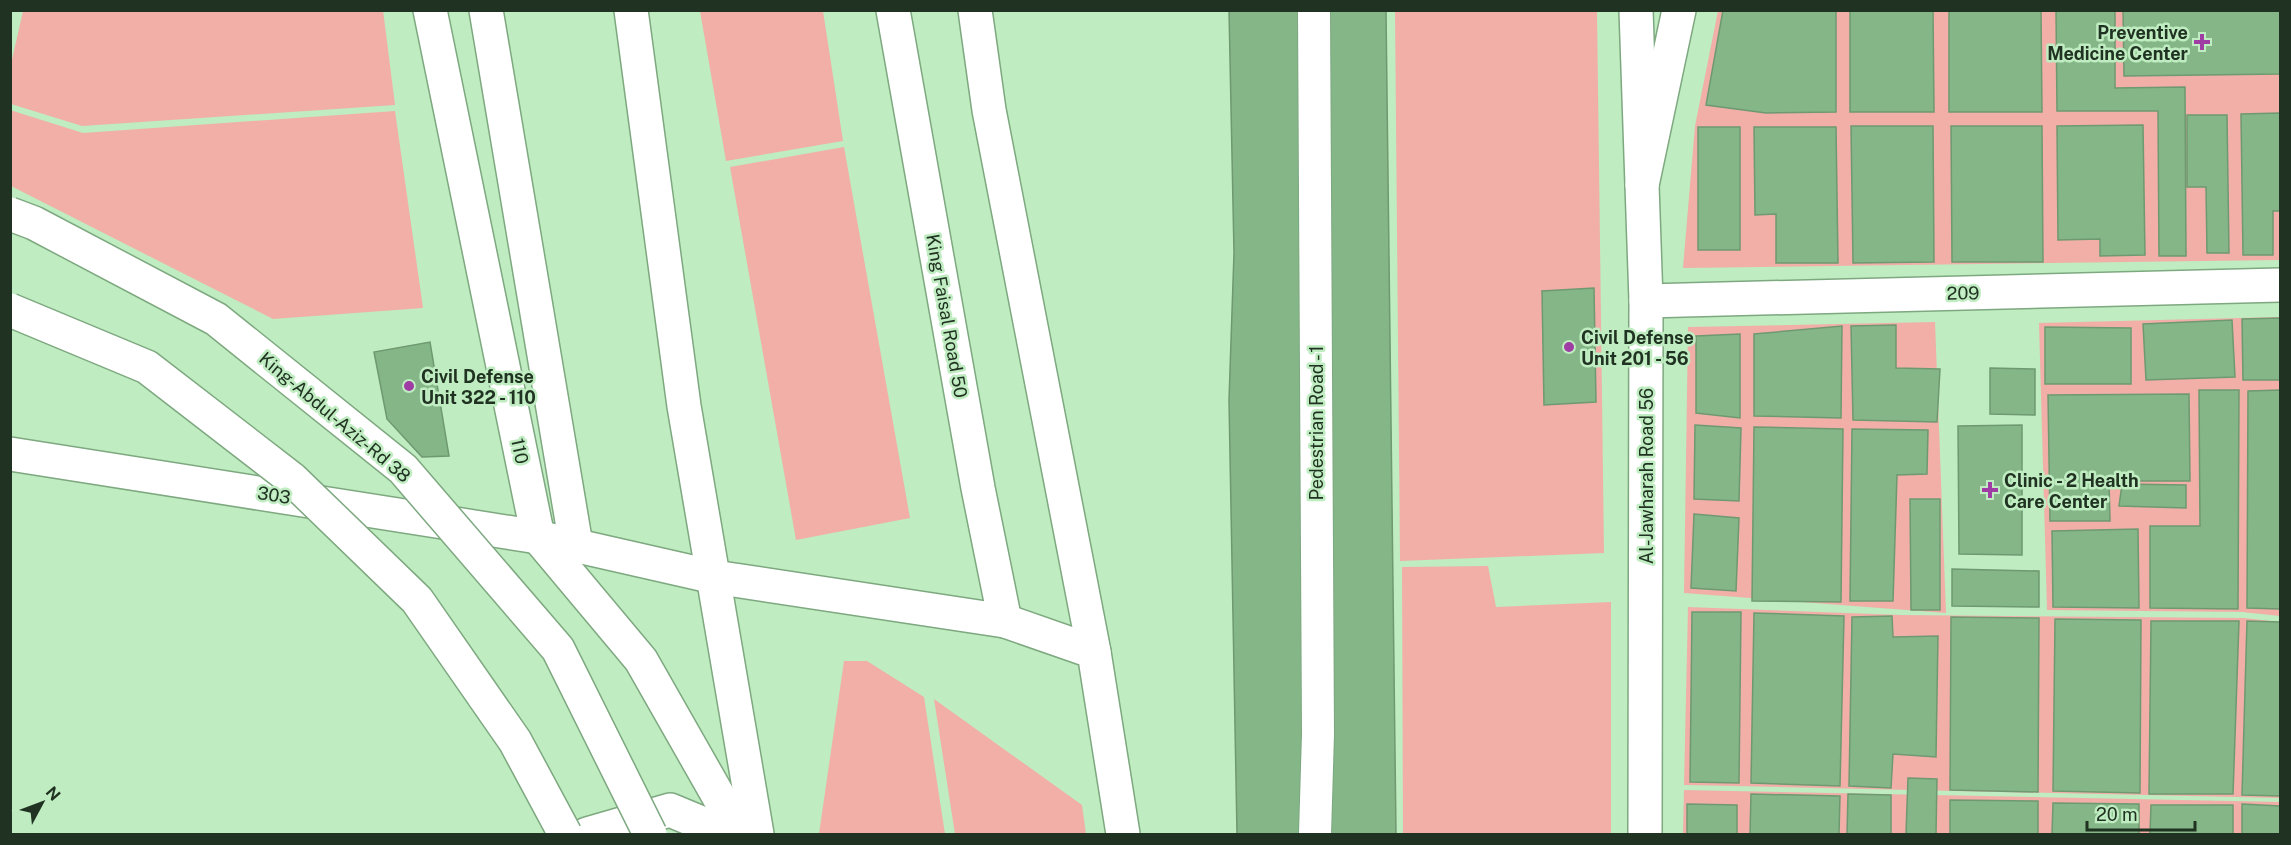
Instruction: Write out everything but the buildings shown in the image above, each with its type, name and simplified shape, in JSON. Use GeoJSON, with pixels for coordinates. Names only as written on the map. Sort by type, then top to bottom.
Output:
{"type":"FeatureCollection","features":[{"type":"Feature","properties":{"kind":"street","name":"110"},"geometry":{"type":"LineString","coordinates":[[430,10],[538,537],[641,660],[740,834]]}},
{"type":"Feature","properties":{"kind":"street"},"geometry":{"type":"LineString","coordinates":[[486,10],[576,545]]}},
{"type":"Feature","properties":{"kind":"street"},"geometry":{"type":"LineString","coordinates":[[631,10],[684,406],[757,834]]}},
{"type":"Feature","properties":{"kind":"street","name":"King Faisal Road 50"},"geometry":{"type":"LineString","coordinates":[[893,10],[976,476],[1005,621]]}},
{"type":"Feature","properties":{"kind":"street"},"geometry":{"type":"LineString","coordinates":[[975,10],[989,110],[1094,652],[1123,834]]}},
{"type":"Feature","properties":{"kind":"street","name":"Pedestrian Road - 1"},"geometry":{"type":"LineString","coordinates":[[1314,10],[1318,734],[1315,834]]}},
{"type":"Feature","properties":{"kind":"street","name":"Al-Jawharah Road 56"},"geometry":{"type":"LineString","coordinates":[[1636,10],[1647,301],[1645,834]]}},
{"type":"Feature","properties":{"kind":"street"},"geometry":{"type":"LineString","coordinates":[[1642,185],[1679,10]]}},
{"type":"Feature","properties":{"kind":"street","name":"King-Abdul-Aziz-Rd 38"},"geometry":{"type":"LineString","coordinates":[[10,214],[34,223],[216,319],[403,469],[558,649],[650,834]]}},
{"type":"Feature","properties":{"kind":"street","name":"209"},"geometry":{"type":"LineString","coordinates":[[1647,301],[2280,285]]}},
{"type":"Feature","properties":{"kind":"street"},"geometry":{"type":"LineString","coordinates":[[10,310],[147,367],[292,479],[417,600],[515,741],[565,834]]}},
{"type":"Feature","properties":{"kind":"street","name":"303"},"geometry":{"type":"LineString","coordinates":[[10,454],[538,537],[714,577],[1005,621],[1094,652]]}},
{"type":"Feature","properties":{"kind":"street"},"geometry":{"type":"LineString","coordinates":[[587,834],[670,810],[711,827],[719,834]]}},
{"type":"Feature","properties":{"kind":"shaded area"},"geometry":{"type":"Polygon","coordinates":[[[383,10],[395,105],[82,126],[11,104],[11,64],[23,11],[383,10]]]}},
{"type":"Feature","properties":{"kind":"shaded area"},"geometry":{"type":"Polygon","coordinates":[[[700,11],[823,11],[843,141],[726,161],[700,11]]]}},
{"type":"Feature","properties":{"kind":"shaded area"},"geometry":{"type":"Polygon","coordinates":[[[1395,11],[1597,11],[1604,553],[1400,561],[1395,11]]]}},
{"type":"Feature","properties":{"kind":"shaded area"},"geometry":{"type":"Polygon","coordinates":[[[1718,11],[2280,11],[2280,260],[1683,268],[1695,126],[1718,11]]]}},
{"type":"Feature","properties":{"kind":"shaded area"},"geometry":{"type":"Polygon","coordinates":[[[10,110],[83,133],[395,111],[423,308],[273,319],[11,186],[10,110]]]}},
{"type":"Feature","properties":{"kind":"shaded area"},"geometry":{"type":"Polygon","coordinates":[[[844,147],[910,518],[796,540],[730,167],[844,147]]]}},
{"type":"Feature","properties":{"kind":"shaded area"},"geometry":{"type":"Polygon","coordinates":[[[2280,317],[2280,616],[2242,612],[2047,610],[2039,323],[2280,317]]]}},
{"type":"Feature","properties":{"kind":"shaded area"},"geometry":{"type":"Polygon","coordinates":[[[1935,322],[1946,613],[1684,593],[1688,327],[1935,322]]]}},
{"type":"Feature","properties":{"kind":"shaded area"},"geometry":{"type":"Polygon","coordinates":[[[1488,566],[1496,607],[1611,602],[1611,834],[1403,834],[1402,567],[1488,566]]]}},
{"type":"Feature","properties":{"kind":"shaded area"},"geometry":{"type":"Polygon","coordinates":[[[1688,607],[1901,615],[2244,618],[2280,622],[2280,798],[1684,785],[1688,607]]]}},
{"type":"Feature","properties":{"kind":"shaded area"},"geometry":{"type":"Polygon","coordinates":[[[844,661],[867,661],[924,697],[945,834],[819,834],[844,661]]]}},
{"type":"Feature","properties":{"kind":"shaded area"},"geometry":{"type":"Polygon","coordinates":[[[934,699],[1082,805],[1086,834],[955,834],[934,699]]]}},
{"type":"Feature","properties":{"kind":"shaded area"},"geometry":{"type":"Polygon","coordinates":[[[1684,790],[2280,802],[2280,834],[1683,834],[1684,790]]]}},
{"type":"Feature","properties":{"kind":"place","name":"Preventive Medicine Center"},"geometry":{"type":"Point","coordinates":[2202,42]}},
{"type":"Feature","properties":{"kind":"place","name":"Civil Defense Unit 201 - 56"},"geometry":{"type":"Point","coordinates":[1569,347]}},
{"type":"Feature","properties":{"kind":"place","name":"Civil Defense Unit 322 - 110"},"geometry":{"type":"Point","coordinates":[409,386]}},
{"type":"Feature","properties":{"kind":"place","name":"Clinic - 2 Health Care Center"},"geometry":{"type":"Point","coordinates":[1990,490]}}]}
